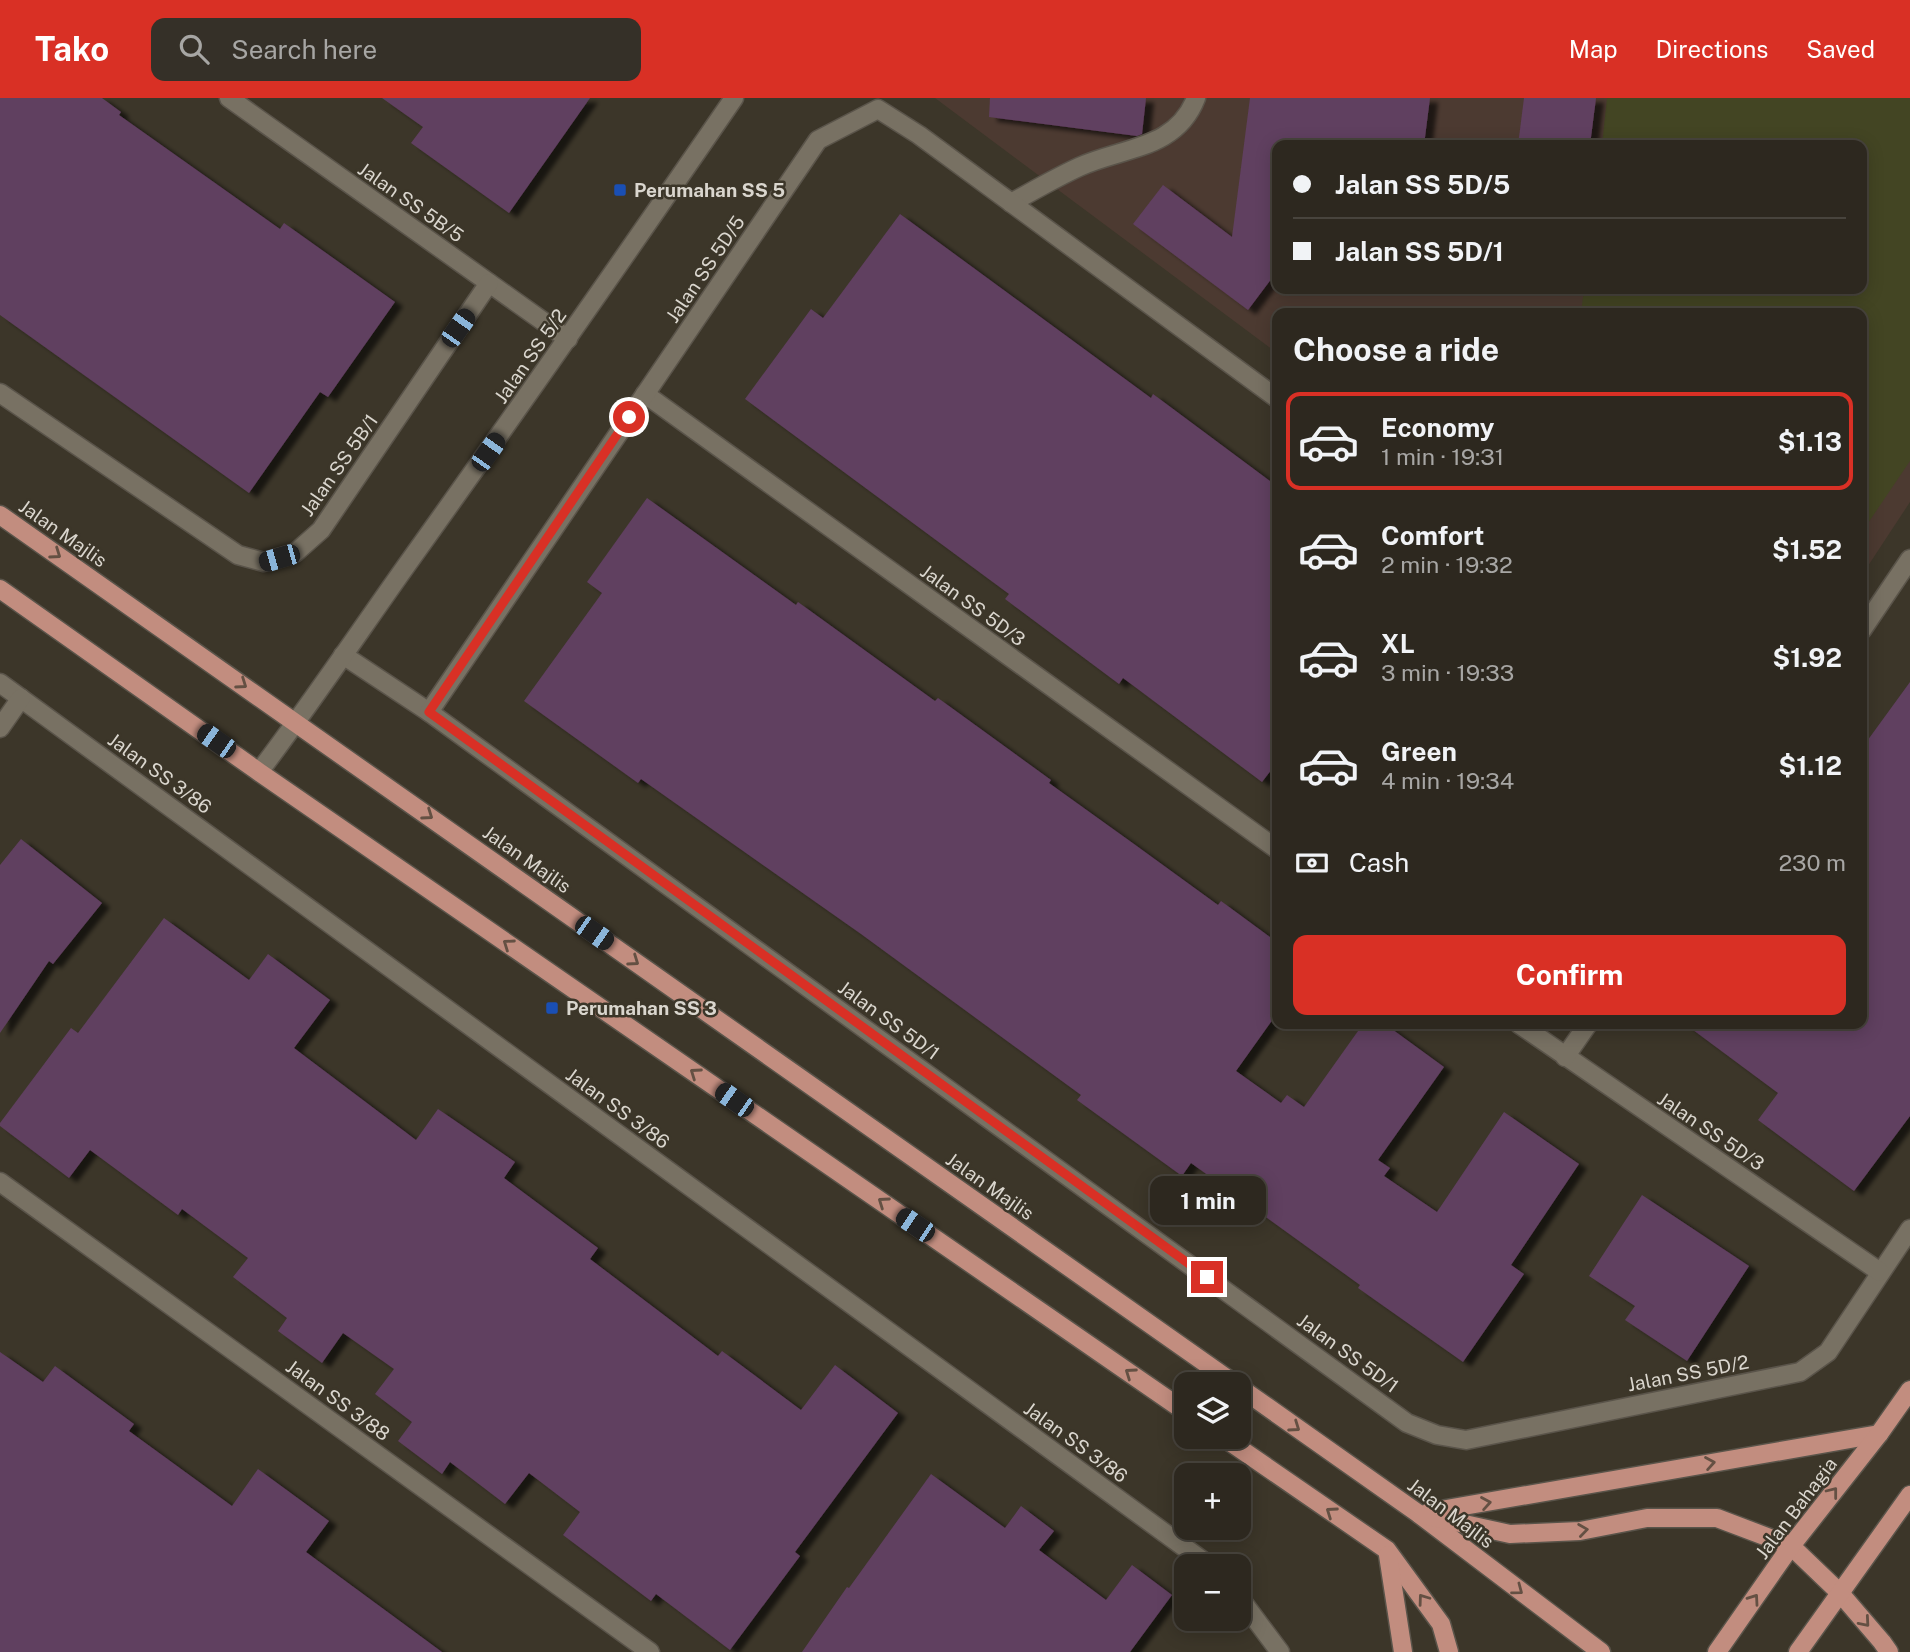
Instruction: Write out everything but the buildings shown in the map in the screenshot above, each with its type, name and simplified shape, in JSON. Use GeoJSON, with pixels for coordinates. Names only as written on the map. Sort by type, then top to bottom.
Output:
{"type":"FeatureCollection","features":[{"type":"Feature","properties":{"kind":"main road","name":"Jalan Majlis"},"geometry":{"type":"LineString","coordinates":[[0,515],[1217,1372]]}},
{"type":"Feature","properties":{"kind":"main road"},"geometry":{"type":"LineString","coordinates":[[0,589],[259,772],[1174,1404]]}},
{"type":"Feature","properties":{"kind":"main road","name":"Jalan Bahagia"},"geometry":{"type":"LineString","coordinates":[[1717,1652],[1791,1546],[1910,1390]]}},
{"type":"Feature","properties":{"kind":"main road","name":"Jalan Majlis"},"geometry":{"type":"LineString","coordinates":[[1251,1395],[1419,1514],[1601,1652]]}},
{"type":"Feature","properties":{"kind":"main road"},"geometry":{"type":"LineString","coordinates":[[1419,1514],[1878,1434]]}},
{"type":"Feature","properties":{"kind":"main road"},"geometry":{"type":"LineString","coordinates":[[1240,1449],[1387,1550],[1441,1624],[1449,1652]]}},
{"type":"Feature","properties":{"kind":"main road"},"geometry":{"type":"LineString","coordinates":[[1798,1652],[1910,1495]]}},
{"type":"Feature","properties":{"kind":"main road"},"geometry":{"type":"LineString","coordinates":[[1419,1514],[1510,1534],[1580,1531],[1647,1518],[1717,1518],[1791,1546],[1840,1593],[1889,1652]]}},
{"type":"Feature","properties":{"kind":"main road"},"geometry":{"type":"LineString","coordinates":[[1387,1550],[1403,1652]]}},
{"type":"Feature","properties":{"kind":"street","name":"Jalan SS 5B/5"},"geometry":{"type":"LineString","coordinates":[[229,98],[568,339]]}},
{"type":"Feature","properties":{"kind":"street","name":"Jalan SS 5/2"},"geometry":{"type":"LineString","coordinates":[[259,772],[297,723],[568,339],[734,98]]}},
{"type":"Feature","properties":{"kind":"street"},"geometry":{"type":"LineString","coordinates":[[1010,203],[1081,166],[1166,137],[1183,121],[1196,98]]}},
{"type":"Feature","properties":{"kind":"street","name":"Jalan SS 5D/5"},"geometry":{"type":"LineString","coordinates":[[429,712],[818,140],[878,109],[919,135],[1272,395]]}},
{"type":"Feature","properties":{"kind":"street","name":"Jalan SS 5B/1"},"geometry":{"type":"LineString","coordinates":[[0,393],[238,555],[264,562],[295,553],[321,530],[489,283]]}},
{"type":"Feature","properties":{"kind":"street","name":"Jalan SS 5D/3"},"geometry":{"type":"LineString","coordinates":[[645,394],[1272,846]]}},
{"type":"Feature","properties":{"kind":"street"},"geometry":{"type":"LineString","coordinates":[[1867,622],[1910,558]]}},
{"type":"Feature","properties":{"kind":"street","name":"Jalan SS 5D/1"},"geometry":{"type":"LineString","coordinates":[[343,655],[429,712],[1408,1423]]}},
{"type":"Feature","properties":{"kind":"street","name":"Jalan SS 3/86"},"geometry":{"type":"LineString","coordinates":[[0,683],[1194,1554]]}},
{"type":"Feature","properties":{"kind":"street"},"geometry":{"type":"LineString","coordinates":[[0,728],[21,698]]}},
{"type":"Feature","properties":{"kind":"street","name":"Jalan SS 5D/3"},"geometry":{"type":"LineString","coordinates":[[1525,1029],[1880,1272]]}},
{"type":"Feature","properties":{"kind":"street"},"geometry":{"type":"LineString","coordinates":[[1565,1057],[1585,1029]]}},
{"type":"Feature","properties":{"kind":"street","name":"Jalan SS 3/88"},"geometry":{"type":"LineString","coordinates":[[0,1182],[650,1652]]}},
{"type":"Feature","properties":{"kind":"street","name":"Jalan SS 5D/2"},"geometry":{"type":"LineString","coordinates":[[1408,1423],[1437,1434],[1466,1440],[1800,1372],[1828,1352],[1910,1229]]}},
{"type":"Feature","properties":{"kind":"street"},"geometry":{"type":"LineString","coordinates":[[1251,1613],[1280,1652]]}},
{"type":"Feature","properties":{"kind":"shaded area"},"geometry":{"type":"Polygon","coordinates":[[[935,98],[1910,98],[1910,502],[1867,567],[1867,308],[1272,308],[1272,349],[935,98]]]}},
{"type":"Feature","properties":{"kind":"green space"},"geometry":{"type":"Polygon","coordinates":[[[1607,98],[1910,98],[1910,461],[1867,525],[1867,308],[1582,308],[1583,294],[1867,294],[1867,140],[1603,140],[1607,98]]]}},
{"type":"Feature","properties":{"kind":"place","name":"Perumahan SS 5"},"geometry":{"type":"Point","coordinates":[620,190]}},
{"type":"Feature","properties":{"kind":"place","name":"Perumahan SS 3"},"geometry":{"type":"Point","coordinates":[552,1008]}},
{"type":"Feature","properties":{"kind":"route"},"geometry":{"type":"LineString","coordinates":[[629,417],[429,712],[1207,1277]]}}]}
